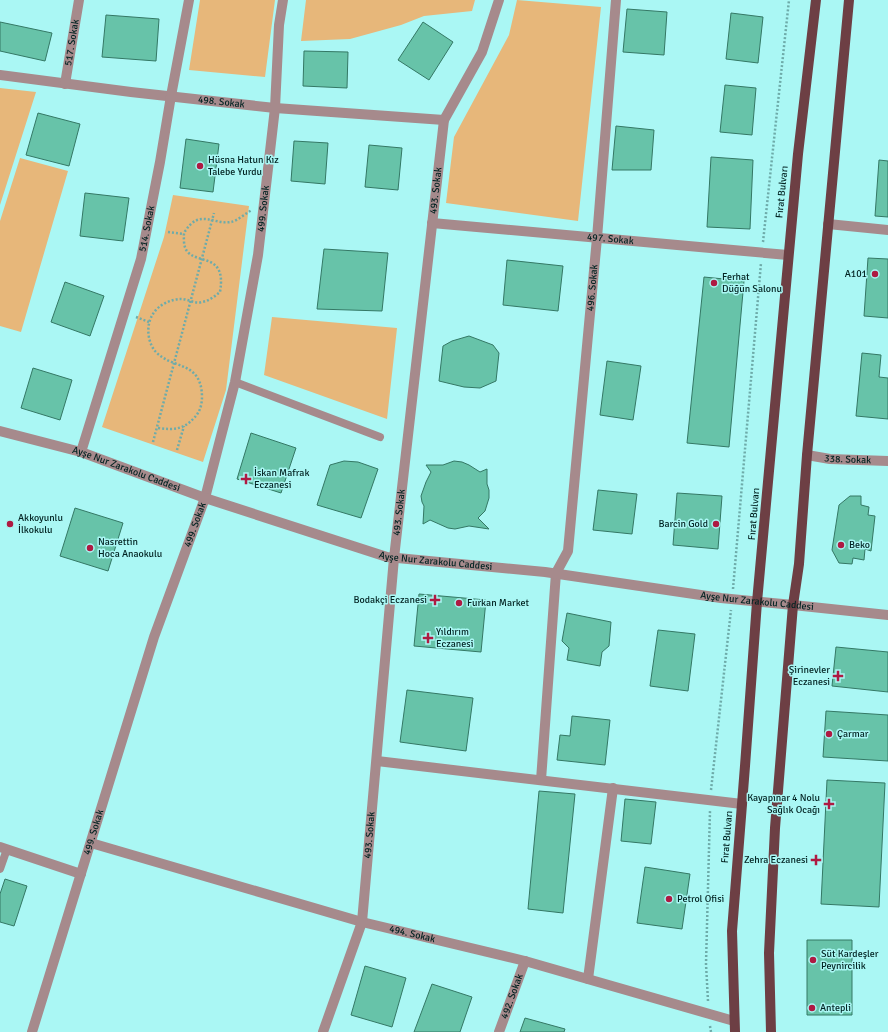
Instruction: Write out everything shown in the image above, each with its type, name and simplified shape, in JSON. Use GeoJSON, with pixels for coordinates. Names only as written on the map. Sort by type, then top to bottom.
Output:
{"type":"FeatureCollection","features":[{"type":"Feature","properties":{"kind":"main road","name":"Fırat Bulvarı"},"geometry":{"type":"LineString","coordinates":[[735,1032],[732,932],[757,602],[762,560],[788,255],[816,0]]}},
{"type":"Feature","properties":{"kind":"main road"},"geometry":{"type":"LineString","coordinates":[[771,1032],[769,942],[775,828],[793,604],[798,564],[849,0]]}},
{"type":"Feature","properties":{"kind":"street","name":"517. Sokak"},"geometry":{"type":"LineString","coordinates":[[65,84],[79,0]]}},
{"type":"Feature","properties":{"kind":"street","name":"514. Sokak"},"geometry":{"type":"LineString","coordinates":[[81,452],[141,259],[189,0]]}},
{"type":"Feature","properties":{"kind":"street","name":"499. Sokak"},"geometry":{"type":"LineString","coordinates":[[32,1032],[154,637],[204,498],[235,382],[258,255],[275,108],[279,25],[283,0]]}},
{"type":"Feature","properties":{"kind":"street","name":"493. Sokak"},"geometry":{"type":"LineString","coordinates":[[323,1032],[362,922],[394,558],[444,120],[482,52],[499,0]]}},
{"type":"Feature","properties":{"kind":"street","name":"496. Sokak"},"geometry":{"type":"LineString","coordinates":[[556,573],[568,551],[597,238],[616,0]]}},
{"type":"Feature","properties":{"kind":"street","name":"498. Sokak"},"geometry":{"type":"LineString","coordinates":[[0,75],[275,108],[444,120]]}},
{"type":"Feature","properties":{"kind":"street","name":"497. Sokak"},"geometry":{"type":"LineString","coordinates":[[432,223],[788,255]]}},
{"type":"Feature","properties":{"kind":"street"},"geometry":{"type":"LineString","coordinates":[[828,224],[888,230]]}},
{"type":"Feature","properties":{"kind":"street","name":"Ayşe Nur Zarakolu Caddesi"},"geometry":{"type":"LineString","coordinates":[[0,431],[81,452],[204,498],[387,558],[556,573],[732,599],[793,604],[888,616]]}},
{"type":"Feature","properties":{"kind":"street","name":"338. Sokak"},"geometry":{"type":"LineString","coordinates":[[807,455],[830,459],[888,461]]}},
{"type":"Feature","properties":{"kind":"street"},"geometry":{"type":"LineString","coordinates":[[541,780],[556,573]]}},
{"type":"Feature","properties":{"kind":"street"},"geometry":{"type":"LineString","coordinates":[[377,761],[742,804]]}},
{"type":"Feature","properties":{"kind":"street"},"geometry":{"type":"LineString","coordinates":[[588,979],[613,788]]}},
{"type":"Feature","properties":{"kind":"street","name":"494. Sokak"},"geometry":{"type":"LineString","coordinates":[[91,843],[362,922],[525,961],[734,1021]]}},
{"type":"Feature","properties":{"kind":"street"},"geometry":{"type":"LineString","coordinates":[[4,848],[81,874]]}},
{"type":"Feature","properties":{"kind":"street","name":"492. Sokak"},"geometry":{"type":"LineString","coordinates":[[499,1032],[525,961]]}},
{"type":"Feature","properties":{"kind":"lane"},"geometry":{"type":"LineString","coordinates":[[235,382],[380,437]]}},
{"type":"Feature","properties":{"kind":"lane"},"geometry":{"type":"LineString","coordinates":[[0,869],[4,848]]}},
{"type":"Feature","properties":{"kind":"path"},"geometry":{"type":"LineString","coordinates":[[711,1032],[708,1014],[706,964],[710,800],[732,599],[762,253],[789,0]]}},
{"type":"Feature","properties":{"kind":"path"},"geometry":{"type":"LineString","coordinates":[[158,428],[176,430],[191,421],[200,409],[202,390],[199,380],[194,373],[186,367],[155,351],[150,339],[148,328],[149,322],[153,314],[160,306],[165,304],[181,299],[201,303],[208,300],[220,292],[222,282],[221,272],[213,263],[190,254],[185,247],[184,232],[196,220],[213,220],[223,223],[233,222],[243,214],[263,205]]}},
{"type":"Feature","properties":{"kind":"path"},"geometry":{"type":"LineString","coordinates":[[153,442],[158,428],[214,213]]}},
{"type":"Feature","properties":{"kind":"path"},"geometry":{"type":"LineString","coordinates":[[168,232],[184,234]]}},
{"type":"Feature","properties":{"kind":"path"},"geometry":{"type":"LineString","coordinates":[[136,317],[149,322]]}},
{"type":"Feature","properties":{"kind":"path"},"geometry":{"type":"LineString","coordinates":[[177,450],[184,425]]}},
{"type":"Feature","properties":{"kind":"shaded area"},"geometry":{"type":"Polygon","coordinates":[[[200,0],[275,0],[265,77],[189,70],[200,0]]]}},
{"type":"Feature","properties":{"kind":"shaded area"},"geometry":{"type":"Polygon","coordinates":[[[306,0],[475,0],[472,11],[424,16],[401,25],[350,39],[301,41],[306,0]]]}},
{"type":"Feature","properties":{"kind":"shaded area"},"geometry":{"type":"Polygon","coordinates":[[[517,0],[601,7],[578,221],[446,203],[454,137],[509,35],[517,0]]]}},
{"type":"Feature","properties":{"kind":"shaded area"},"geometry":{"type":"Polygon","coordinates":[[[0,88],[36,92],[0,205],[0,88]]]}},
{"type":"Feature","properties":{"kind":"shaded area"},"geometry":{"type":"Polygon","coordinates":[[[20,158],[68,171],[21,332],[0,326],[0,221],[20,158]]]}},
{"type":"Feature","properties":{"kind":"shaded area"},"geometry":{"type":"Polygon","coordinates":[[[173,195],[249,206],[226,390],[203,462],[102,427],[164,237],[173,195]]]}},
{"type":"Feature","properties":{"kind":"shaded area"},"geometry":{"type":"Polygon","coordinates":[[[272,317],[397,328],[387,419],[264,375],[272,317]]]}},
{"type":"Feature","properties":{"kind":"building"},"geometry":{"type":"Polygon","coordinates":[[[627,9],[667,12],[664,55],[623,52],[627,9]]]}},
{"type":"Feature","properties":{"kind":"building"},"geometry":{"type":"Polygon","coordinates":[[[731,13],[763,17],[758,63],[726,59],[731,13]]]}},
{"type":"Feature","properties":{"kind":"building"},"geometry":{"type":"Polygon","coordinates":[[[106,15],[159,19],[156,61],[102,57],[106,15]]]}},
{"type":"Feature","properties":{"kind":"building"},"geometry":{"type":"Polygon","coordinates":[[[0,22],[52,33],[45,61],[0,51],[0,22]]]}},
{"type":"Feature","properties":{"kind":"building"},"geometry":{"type":"Polygon","coordinates":[[[423,22],[453,42],[429,80],[398,60],[423,22]]]}},
{"type":"Feature","properties":{"kind":"building"},"geometry":{"type":"Polygon","coordinates":[[[304,51],[348,52],[347,88],[303,86],[304,51]]]}},
{"type":"Feature","properties":{"kind":"building"},"geometry":{"type":"Polygon","coordinates":[[[725,85],[756,88],[752,135],[720,132],[725,85]]]}},
{"type":"Feature","properties":{"kind":"building"},"geometry":{"type":"Polygon","coordinates":[[[38,113],[80,124],[69,166],[26,155],[38,113]]]}},
{"type":"Feature","properties":{"kind":"building"},"geometry":{"type":"Polygon","coordinates":[[[616,126],[654,130],[651,170],[612,170],[616,126]]]}},
{"type":"Feature","properties":{"kind":"building","name":"Hüsna Hatun Kız Talebe Yurdu"},"geometry":{"type":"Polygon","coordinates":[[[186,139],[219,144],[213,192],[180,188],[186,139]]]}},
{"type":"Feature","properties":{"kind":"building"},"geometry":{"type":"Polygon","coordinates":[[[294,141],[328,143],[325,184],[291,181],[294,141]]]}},
{"type":"Feature","properties":{"kind":"building"},"geometry":{"type":"Polygon","coordinates":[[[369,145],[402,148],[398,190],[365,187],[369,145]]]}},
{"type":"Feature","properties":{"kind":"building"},"geometry":{"type":"Polygon","coordinates":[[[711,157],[753,160],[750,229],[707,227],[711,157]]]}},
{"type":"Feature","properties":{"kind":"building"},"geometry":{"type":"Polygon","coordinates":[[[879,160],[888,161],[888,217],[875,216],[879,160]]]}},
{"type":"Feature","properties":{"kind":"building"},"geometry":{"type":"Polygon","coordinates":[[[85,193],[129,198],[123,241],[80,236],[85,193]]]}},
{"type":"Feature","properties":{"kind":"building"},"geometry":{"type":"Polygon","coordinates":[[[324,249],[388,253],[382,311],[317,309],[324,249]]]}},
{"type":"Feature","properties":{"kind":"building"},"geometry":{"type":"Polygon","coordinates":[[[868,258],[888,259],[888,318],[864,316],[868,258]]]}},
{"type":"Feature","properties":{"kind":"building"},"geometry":{"type":"Polygon","coordinates":[[[507,260],[563,266],[558,311],[503,305],[507,260]]]}},
{"type":"Feature","properties":{"kind":"building"},"geometry":{"type":"Polygon","coordinates":[[[704,277],[744,281],[729,447],[687,443],[704,277]]]}},
{"type":"Feature","properties":{"kind":"building"},"geometry":{"type":"Polygon","coordinates":[[[65,282],[104,296],[90,336],[51,322],[65,282]]]}},
{"type":"Feature","properties":{"kind":"building"},"geometry":{"type":"Polygon","coordinates":[[[469,336],[493,345],[499,353],[496,381],[480,388],[464,387],[439,381],[443,346],[452,341],[469,336]]]}},
{"type":"Feature","properties":{"kind":"building"},"geometry":{"type":"Polygon","coordinates":[[[862,353],[881,355],[879,377],[888,378],[888,419],[856,416],[862,353]]]}},
{"type":"Feature","properties":{"kind":"building"},"geometry":{"type":"Polygon","coordinates":[[[607,361],[641,366],[633,420],[600,415],[607,361]]]}},
{"type":"Feature","properties":{"kind":"building"},"geometry":{"type":"Polygon","coordinates":[[[33,368],[72,380],[60,420],[21,408],[33,368]]]}},
{"type":"Feature","properties":{"kind":"building"},"geometry":{"type":"Polygon","coordinates":[[[251,433],[296,448],[281,493],[237,479],[251,433]]]}},
{"type":"Feature","properties":{"kind":"building"},"geometry":{"type":"Polygon","coordinates":[[[344,461],[358,462],[378,469],[361,518],[317,505],[330,465],[344,461]]]}},
{"type":"Feature","properties":{"kind":"building"},"geometry":{"type":"Polygon","coordinates":[[[454,461],[462,462],[480,472],[487,469],[489,498],[485,511],[478,518],[489,529],[469,526],[455,529],[448,528],[430,520],[423,524],[424,506],[421,496],[431,472],[426,465],[443,465],[454,461]]]}},
{"type":"Feature","properties":{"kind":"building"},"geometry":{"type":"Polygon","coordinates":[[[598,490],[637,494],[632,534],[593,530],[598,490]]]}},
{"type":"Feature","properties":{"kind":"building"},"geometry":{"type":"Polygon","coordinates":[[[677,493],[722,496],[718,549],[673,545],[677,493]]]}},
{"type":"Feature","properties":{"kind":"building"},"geometry":{"type":"Polygon","coordinates":[[[850,496],[861,496],[861,505],[869,507],[868,515],[875,516],[871,551],[865,549],[864,560],[853,558],[852,564],[839,563],[832,550],[839,505],[850,496]]]}},
{"type":"Feature","properties":{"kind":"building"},"geometry":{"type":"Polygon","coordinates":[[[75,508],[123,523],[108,571],[60,556],[75,508]]]}},
{"type":"Feature","properties":{"kind":"building"},"geometry":{"type":"Polygon","coordinates":[[[419,594],[486,600],[481,652],[414,646],[419,594]]]}},
{"type":"Feature","properties":{"kind":"building"},"geometry":{"type":"Polygon","coordinates":[[[567,613],[611,622],[609,646],[602,652],[600,666],[567,660],[569,648],[562,641],[567,613]]]}},
{"type":"Feature","properties":{"kind":"building"},"geometry":{"type":"Polygon","coordinates":[[[658,630],[695,634],[688,691],[650,686],[658,630]]]}},
{"type":"Feature","properties":{"kind":"building"},"geometry":{"type":"Polygon","coordinates":[[[836,647],[888,652],[888,692],[832,686],[836,647]]]}},
{"type":"Feature","properties":{"kind":"building"},"geometry":{"type":"Polygon","coordinates":[[[407,690],[473,698],[466,751],[400,742],[407,690]]]}},
{"type":"Feature","properties":{"kind":"building"},"geometry":{"type":"Polygon","coordinates":[[[826,711],[888,715],[888,761],[823,757],[826,711]]]}},
{"type":"Feature","properties":{"kind":"building"},"geometry":{"type":"Polygon","coordinates":[[[572,716],[610,720],[605,765],[557,760],[560,735],[570,736],[572,716]]]}},
{"type":"Feature","properties":{"kind":"building"},"geometry":{"type":"Polygon","coordinates":[[[827,780],[885,783],[879,907],[821,904],[827,780]]]}},
{"type":"Feature","properties":{"kind":"building"},"geometry":{"type":"Polygon","coordinates":[[[539,791],[575,794],[563,913],[528,909],[539,791]]]}},
{"type":"Feature","properties":{"kind":"building"},"geometry":{"type":"Polygon","coordinates":[[[625,799],[656,802],[651,844],[621,841],[625,799]]]}},
{"type":"Feature","properties":{"kind":"building"},"geometry":{"type":"Polygon","coordinates":[[[645,867],[690,874],[682,929],[637,923],[645,867]]]}},
{"type":"Feature","properties":{"kind":"building"},"geometry":{"type":"Polygon","coordinates":[[[5,879],[27,886],[14,926],[0,922],[0,894],[5,879]]]}},
{"type":"Feature","properties":{"kind":"building"},"geometry":{"type":"Polygon","coordinates":[[[807,940],[852,940],[852,1015],[807,1015],[807,940]]]}},
{"type":"Feature","properties":{"kind":"building"},"geometry":{"type":"Polygon","coordinates":[[[365,966],[406,978],[392,1027],[351,1015],[365,966]]]}},
{"type":"Feature","properties":{"kind":"building"},"geometry":{"type":"Polygon","coordinates":[[[432,984],[472,997],[460,1032],[414,1032],[432,984]]]}},
{"type":"Feature","properties":{"kind":"building"},"geometry":{"type":"Polygon","coordinates":[[[525,1018],[565,1029],[564,1032],[520,1032],[525,1018]]]}},
{"type":"Feature","properties":{"kind":"place","name":"Hüsna Hatun Kız Talebe Yurdu"},"geometry":{"type":"Point","coordinates":[200,166]}},
{"type":"Feature","properties":{"kind":"place","name":"A101"},"geometry":{"type":"Point","coordinates":[875,274]}},
{"type":"Feature","properties":{"kind":"place","name":"Ferhat Düğün Salonu"},"geometry":{"type":"Point","coordinates":[714,283]}},
{"type":"Feature","properties":{"kind":"place","name":"İskan Mafrak Eczanesi"},"geometry":{"type":"Point","coordinates":[246,479]}},
{"type":"Feature","properties":{"kind":"place","name":"Akkoyunlu İlkokulu"},"geometry":{"type":"Point","coordinates":[10,524]}},
{"type":"Feature","properties":{"kind":"place","name":"Barcin Gold"},"geometry":{"type":"Point","coordinates":[716,524]}},
{"type":"Feature","properties":{"kind":"place","name":"Beko"},"geometry":{"type":"Point","coordinates":[841,545]}},
{"type":"Feature","properties":{"kind":"place","name":"Nasrettin Hoca Anaokulu"},"geometry":{"type":"Point","coordinates":[90,548]}},
{"type":"Feature","properties":{"kind":"place","name":"Bodakçi Eczanesi"},"geometry":{"type":"Point","coordinates":[435,600]}},
{"type":"Feature","properties":{"kind":"place","name":"Furkan Market"},"geometry":{"type":"Point","coordinates":[459,603]}},
{"type":"Feature","properties":{"kind":"place","name":"Yıldırım Eczanesi"},"geometry":{"type":"Point","coordinates":[428,638]}},
{"type":"Feature","properties":{"kind":"place","name":"Şirinevler Eczanesi"},"geometry":{"type":"Point","coordinates":[838,676]}},
{"type":"Feature","properties":{"kind":"place","name":"Çarmar"},"geometry":{"type":"Point","coordinates":[829,734]}},
{"type":"Feature","properties":{"kind":"place","name":"Kayapınar 4 Nolu Sağlık Ocağı"},"geometry":{"type":"Point","coordinates":[829,804]}},
{"type":"Feature","properties":{"kind":"place","name":"Zehra Eczanesi"},"geometry":{"type":"Point","coordinates":[816,860]}},
{"type":"Feature","properties":{"kind":"place","name":"Petrol Ofisi"},"geometry":{"type":"Point","coordinates":[669,899]}},
{"type":"Feature","properties":{"kind":"place","name":"Süt Kardeşler Peynircilik"},"geometry":{"type":"Point","coordinates":[813,960]}},
{"type":"Feature","properties":{"kind":"place","name":"Antepli"},"geometry":{"type":"Point","coordinates":[812,1008]}}]}
